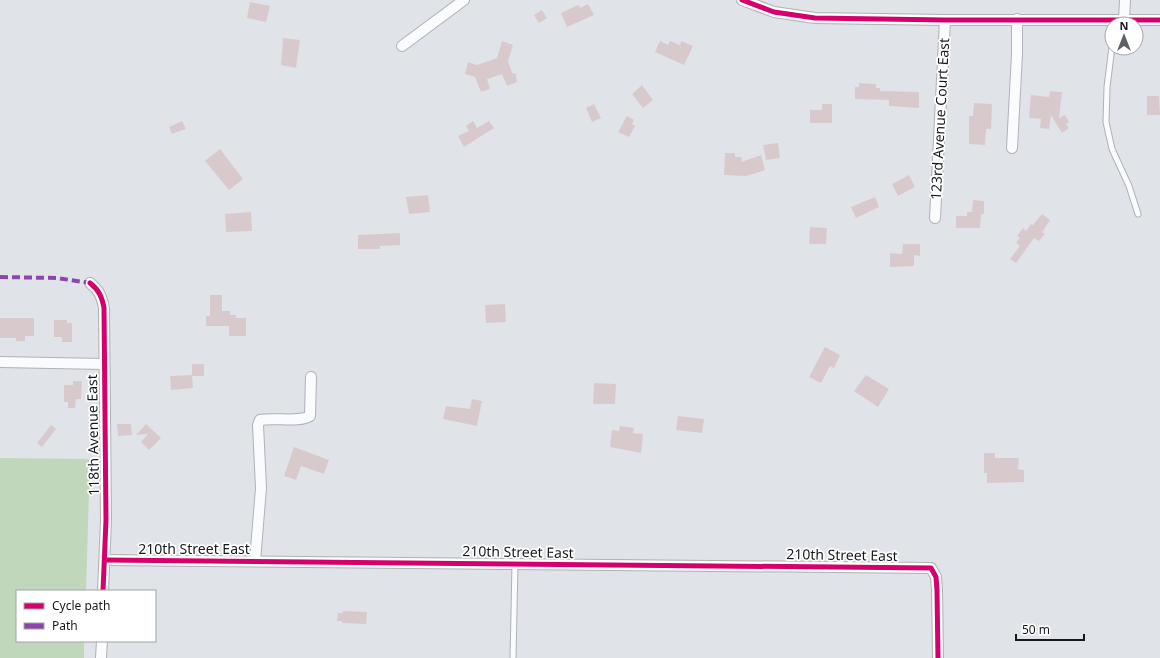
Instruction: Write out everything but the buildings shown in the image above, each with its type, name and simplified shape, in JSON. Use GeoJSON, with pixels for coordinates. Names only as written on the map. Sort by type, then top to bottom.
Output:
{"type":"FeatureCollection","features":[{"type":"Feature","properties":{"kind":"street"},"geometry":{"type":"LineString","coordinates":[[402,46],[464,0]]}},
{"type":"Feature","properties":{"kind":"street"},"geometry":{"type":"LineString","coordinates":[[742,0],[764,9],[787,15],[815,18],[1104,21]]}},
{"type":"Feature","properties":{"kind":"street"},"geometry":{"type":"LineString","coordinates":[[1119,16],[1124,0]]}},
{"type":"Feature","properties":{"kind":"street"},"geometry":{"type":"LineString","coordinates":[[1012,148],[1017,54],[1017,19]]}},
{"type":"Feature","properties":{"kind":"street","name":"123rd Avenue Court East"},"geometry":{"type":"LineString","coordinates":[[935,218],[945,20]]}},
{"type":"Feature","properties":{"kind":"street"},"geometry":{"type":"LineString","coordinates":[[1144,20],[1160,20]]}},
{"type":"Feature","properties":{"kind":"street","name":"118th Avenue East"},"geometry":{"type":"LineString","coordinates":[[90,283],[97,289],[102,297],[104,308],[103,590]]}},
{"type":"Feature","properties":{"kind":"street"},"geometry":{"type":"LineString","coordinates":[[0,362],[104,364]]}},
{"type":"Feature","properties":{"kind":"street"},"geometry":{"type":"LineString","coordinates":[[255,561],[261,488],[258,425],[260,420],[300,419],[310,416],[311,377]]}},
{"type":"Feature","properties":{"kind":"street","name":"210th Street East"},"geometry":{"type":"LineString","coordinates":[[104,560],[931,568],[936,577],[938,658]]}},
{"type":"Feature","properties":{"kind":"street"},"geometry":{"type":"LineString","coordinates":[[102,642],[102,658]]}},
{"type":"Feature","properties":{"kind":"lane"},"geometry":{"type":"LineString","coordinates":[[1111,56],[1107,87],[1106,122],[1112,148],[1129,186],[1138,214]]}},
{"type":"Feature","properties":{"kind":"lane"},"geometry":{"type":"LineString","coordinates":[[513,658],[515,564]]}},
{"type":"Feature","properties":{"kind":"green space"},"geometry":{"type":"Polygon","coordinates":[[[0,458],[90,459],[86,590],[16,590],[16,642],[84,642],[84,658],[0,658],[0,458]]]}},
{"type":"Feature","properties":{"kind":"marked path"},"geometry":{"type":"LineString","coordinates":[[0,277],[57,278],[90,283]]}},
{"type":"Feature","properties":{"kind":"cycle path"},"geometry":{"type":"LineString","coordinates":[[742,0],[774,12],[815,18],[945,20],[1160,20]]}},
{"type":"Feature","properties":{"kind":"cycle path"},"geometry":{"type":"LineString","coordinates":[[90,283],[100,294],[104,308],[106,520],[103,590]]}},
{"type":"Feature","properties":{"kind":"cycle path"},"geometry":{"type":"LineString","coordinates":[[105,560],[931,568],[936,577],[938,658]]}}]}
